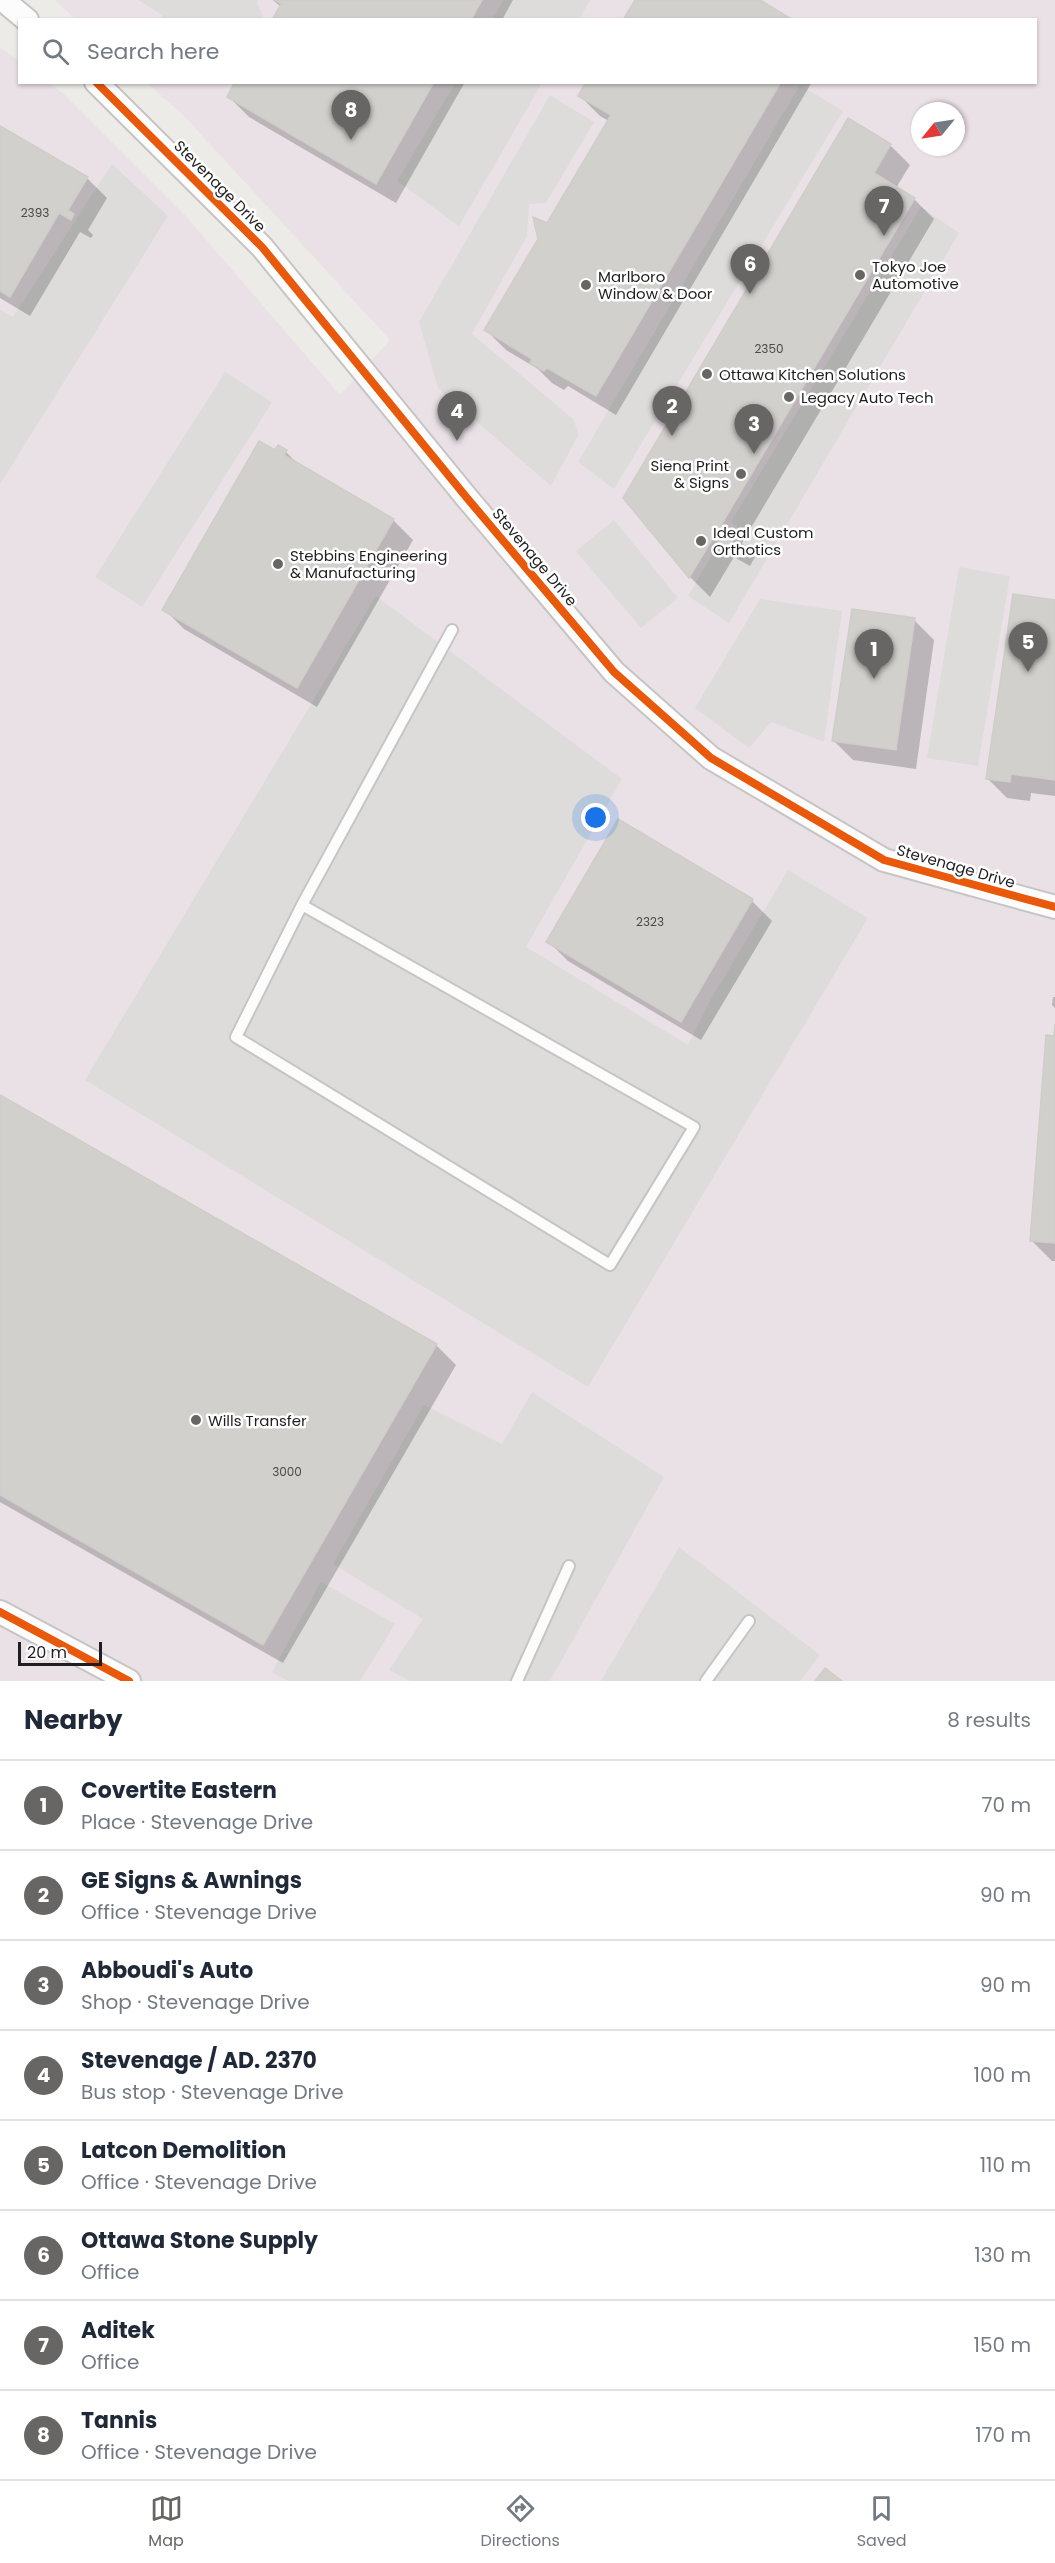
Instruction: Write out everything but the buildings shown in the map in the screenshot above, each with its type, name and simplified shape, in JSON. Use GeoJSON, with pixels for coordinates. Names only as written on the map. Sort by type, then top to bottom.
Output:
{"type":"FeatureCollection","features":[{"type":"Feature","properties":{"kind":"street"},"geometry":{"type":"LineString","coordinates":[[3,0],[25,18]]}},
{"type":"Feature","properties":{"kind":"street","name":"Stevenage Drive"},"geometry":{"type":"LineString","coordinates":[[98,84],[262,247],[467,498],[614,672],[711,758],[884,860],[1055,907]]}},
{"type":"Feature","properties":{"kind":"street"},"geometry":{"type":"LineString","coordinates":[[0,1612],[129,1681]]}},
{"type":"Feature","properties":{"kind":"lane"},"geometry":{"type":"LineString","coordinates":[[302,905],[694,1127],[610,1265],[236,1037],[302,905],[452,630]]}},
{"type":"Feature","properties":{"kind":"lane"},"geometry":{"type":"LineString","coordinates":[[517,1681],[569,1566]]}},
{"type":"Feature","properties":{"kind":"lane"},"geometry":{"type":"LineString","coordinates":[[706,1681],[748,1621]]}},
{"type":"Feature","properties":{"kind":"shaded area"},"geometry":{"type":"Polygon","coordinates":[[[55,0],[1055,0],[1055,1681],[0,1681],[0,47],[18,60],[18,84],[49,84],[64,94],[184,214],[340,395],[390,340],[183,115],[148,84],[1037,84],[1037,18],[74,18],[55,0]]]}},
{"type":"Feature","properties":{"kind":"shaded area"},"geometry":{"type":"Polygon","coordinates":[[[138,0],[258,0],[257,3],[263,16],[262,18],[162,18],[162,15],[138,0]]]}},
{"type":"Feature","properties":{"kind":"shaded area"},"geometry":{"type":"Polygon","coordinates":[[[504,0],[590,0],[580,18],[494,18],[504,0]]]}},
{"type":"Feature","properties":{"kind":"shaded area"},"geometry":{"type":"Polygon","coordinates":[[[455,84],[541,84],[459,226],[397,181],[455,84]]]}},
{"type":"Feature","properties":{"kind":"shaded area"},"geometry":{"type":"Polygon","coordinates":[[[800,85],[843,111],[614,489],[578,462],[800,85]]]}},
{"type":"Feature","properties":{"kind":"shaded area"},"geometry":{"type":"Polygon","coordinates":[[[550,95],[594,122],[546,203],[529,204],[527,236],[472,334],[573,419],[579,434],[551,486],[438,388],[419,322],[550,95]]]}},
{"type":"Feature","properties":{"kind":"shaded area"},"geometry":{"type":"Polygon","coordinates":[[[112,164],[168,216],[0,484],[0,310],[13,317],[112,164]]]}},
{"type":"Feature","properties":{"kind":"shaded area"},"geometry":{"type":"Polygon","coordinates":[[[921,207],[959,233],[729,623],[688,596],[715,550],[731,558],[747,534],[731,522],[921,207]]]}},
{"type":"Feature","properties":{"kind":"shaded area"},"geometry":{"type":"Polygon","coordinates":[[[225,372],[272,402],[142,607],[95,577],[225,372]]]}},
{"type":"Feature","properties":{"kind":"shaded area"},"geometry":{"type":"Polygon","coordinates":[[[614,520],[678,598],[641,628],[576,551],[614,520]]]}},
{"type":"Feature","properties":{"kind":"shaded area"},"geometry":{"type":"Polygon","coordinates":[[[959,567],[1010,576],[978,766],[927,758],[959,567]]]}},
{"type":"Feature","properties":{"kind":"shaded area"},"geometry":{"type":"Polygon","coordinates":[[[376,596],[622,779],[526,947],[688,1045],[710,1001],[788,870],[868,918],[588,1387],[85,1080],[376,596]]]}},
{"type":"Feature","properties":{"kind":"shaded area"},"geometry":{"type":"Polygon","coordinates":[[[760,599],[842,611],[824,742],[771,722],[749,748],[695,708],[760,599]]]}},
{"type":"Feature","properties":{"kind":"shaded area"},"geometry":{"type":"Polygon","coordinates":[[[532,1392],[664,1477],[550,1681],[410,1681],[389,1670],[423,1619],[333,1564],[424,1405],[502,1444],[532,1392]]]}},
{"type":"Feature","properties":{"kind":"shaded area"},"geometry":{"type":"Polygon","coordinates":[[[679,1547],[820,1655],[800,1681],[601,1681],[679,1547]]]}},
{"type":"Feature","properties":{"kind":"shaded area"},"geometry":{"type":"Polygon","coordinates":[[[321,1582],[395,1624],[360,1681],[288,1681],[272,1672],[321,1582]]]}},
{"type":"Feature","properties":{"kind":"cycle path"},"geometry":{"type":"LineString","coordinates":[[98,84],[262,247],[467,498],[614,672],[711,758],[884,860],[1055,907]]}},
{"type":"Feature","properties":{"kind":"cycle path"},"geometry":{"type":"LineString","coordinates":[[0,1612],[129,1681]]}},
{"type":"Feature","properties":{"kind":"place","name":"Tannis"},"geometry":{"type":"Point","coordinates":[351,140]}},
{"type":"Feature","properties":{"kind":"place","name":"Aditek"},"geometry":{"type":"Point","coordinates":[884,236]}},
{"type":"Feature","properties":{"kind":"place","name":"Tokyo Joe Automotive"},"geometry":{"type":"Point","coordinates":[860,275]}},
{"type":"Feature","properties":{"kind":"place","name":"Marlboro Window & Door"},"geometry":{"type":"Point","coordinates":[586,285]}},
{"type":"Feature","properties":{"kind":"place","name":"Ottawa Stone Supply"},"geometry":{"type":"Point","coordinates":[750,294]}},
{"type":"Feature","properties":{"kind":"place","name":"Ottawa Kitchen Solutions"},"geometry":{"type":"Point","coordinates":[707,374]}},
{"type":"Feature","properties":{"kind":"place","name":"Legacy Auto Tech"},"geometry":{"type":"Point","coordinates":[789,397]}},
{"type":"Feature","properties":{"kind":"place","name":"GE Signs & Awnings"},"geometry":{"type":"Point","coordinates":[672,436]}},
{"type":"Feature","properties":{"kind":"place","name":"Stevenage / AD. 2370"},"geometry":{"type":"Point","coordinates":[457,441]}},
{"type":"Feature","properties":{"kind":"place","name":"Abboudi's Auto"},"geometry":{"type":"Point","coordinates":[754,454]}},
{"type":"Feature","properties":{"kind":"place","name":"Siena Print & Signs"},"geometry":{"type":"Point","coordinates":[741,474]}},
{"type":"Feature","properties":{"kind":"place","name":"Ideal Custom Orthotics"},"geometry":{"type":"Point","coordinates":[701,541]}},
{"type":"Feature","properties":{"kind":"place","name":"Stebbins Engineering & Manufacturing"},"geometry":{"type":"Point","coordinates":[278,564]}},
{"type":"Feature","properties":{"kind":"place","name":"Latcon Demolition"},"geometry":{"type":"Point","coordinates":[1028,672]}},
{"type":"Feature","properties":{"kind":"place","name":"Covertite Eastern"},"geometry":{"type":"Point","coordinates":[874,679]}},
{"type":"Feature","properties":{"kind":"place","name":"Wills Transfer"},"geometry":{"type":"Point","coordinates":[196,1420]}}]}
